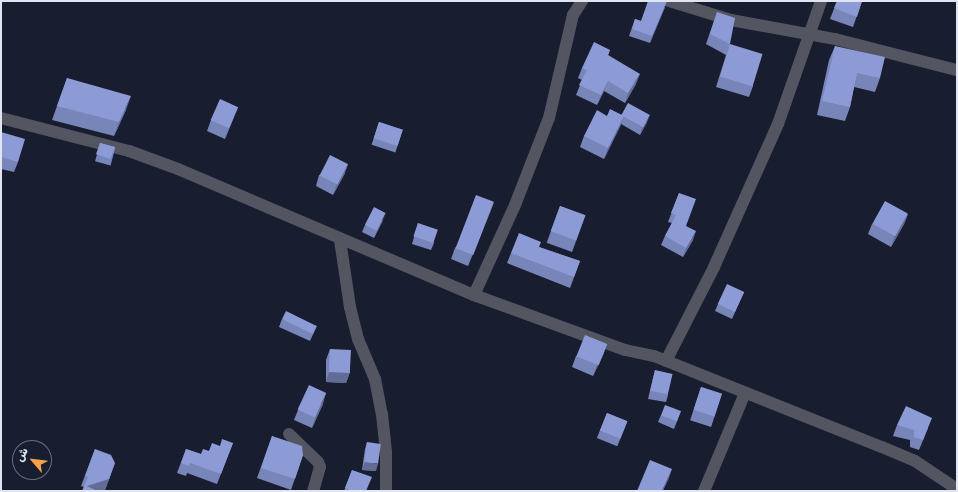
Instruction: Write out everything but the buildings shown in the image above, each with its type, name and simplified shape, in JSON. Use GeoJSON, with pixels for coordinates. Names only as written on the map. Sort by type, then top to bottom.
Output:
{"type":"FeatureCollection","features":[{"type":"Feature","properties":{"kind":"street"},"geometry":{"type":"LineString","coordinates":[[474,295],[515,205],[549,118],[573,15],[582,1]]}},
{"type":"Feature","properties":{"kind":"street"},"geometry":{"type":"LineString","coordinates":[[669,1],[730,20],[835,39],[957,70]]}},
{"type":"Feature","properties":{"kind":"street"},"geometry":{"type":"LineString","coordinates":[[666,361],[714,267],[778,124],[808,34],[821,1]]}},
{"type":"Feature","properties":{"kind":"street"},"geometry":{"type":"LineString","coordinates":[[1,118],[49,129],[143,156],[216,185],[340,240],[474,295],[625,350],[666,361],[889,450],[915,461],[957,489]]}},
{"type":"Feature","properties":{"kind":"street"},"geometry":{"type":"LineString","coordinates":[[340,240],[350,307],[358,339],[375,379],[382,414],[386,453],[386,491]]}},
{"type":"Feature","properties":{"kind":"street"},"geometry":{"type":"LineString","coordinates":[[704,491],[745,393]]}},
{"type":"Feature","properties":{"kind":"street"},"geometry":{"type":"LineString","coordinates":[[288,434],[318,462],[320,467],[313,491]]}}]}
